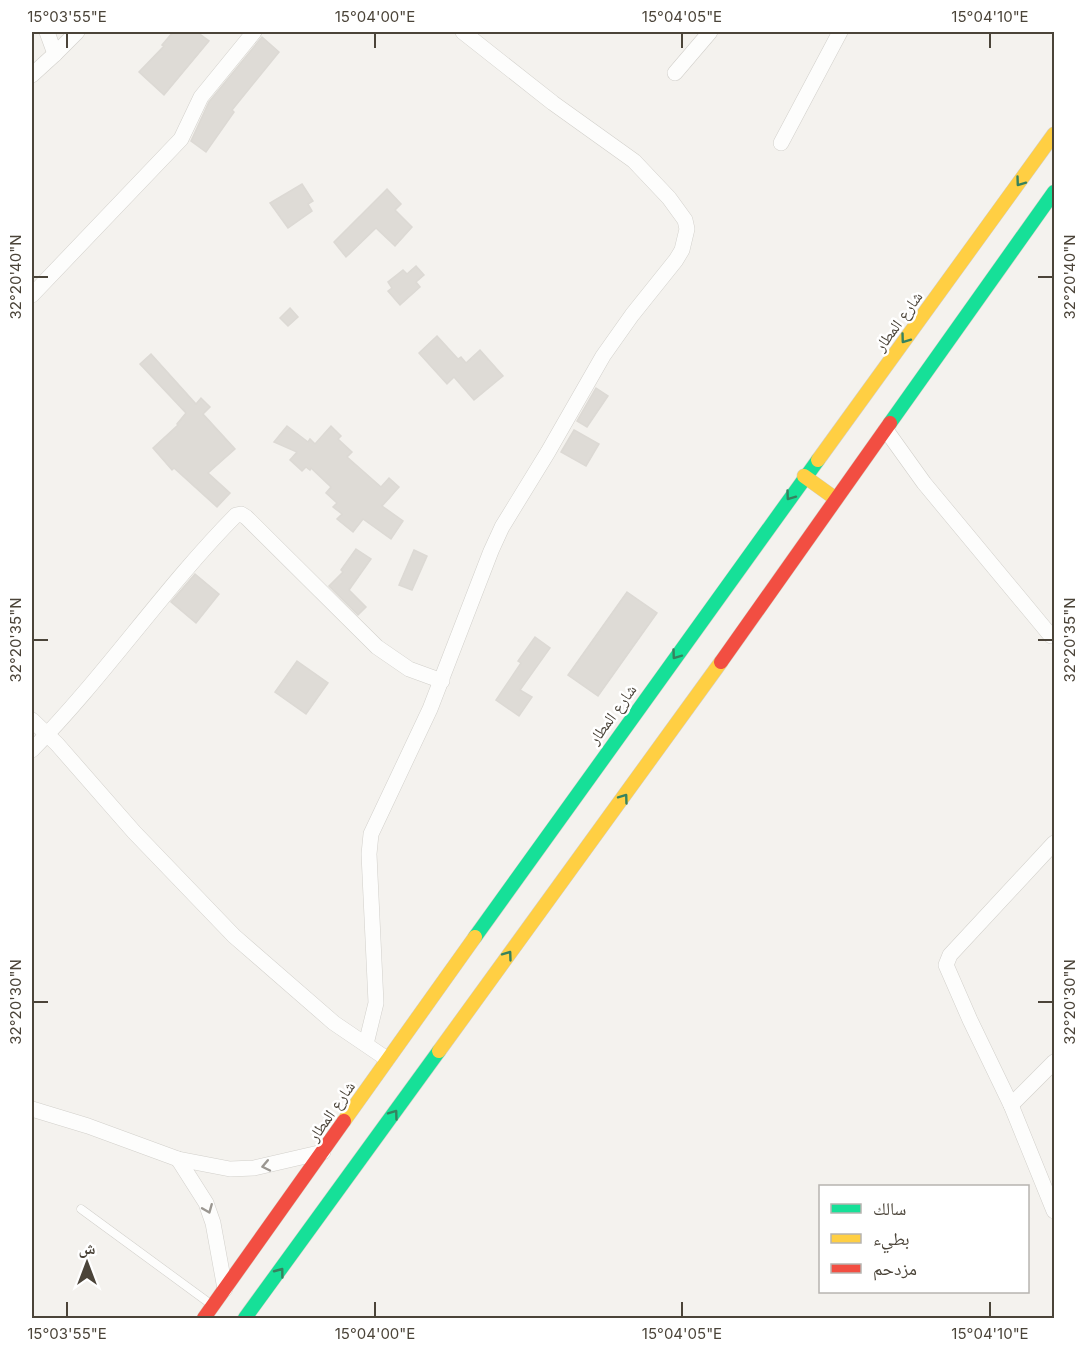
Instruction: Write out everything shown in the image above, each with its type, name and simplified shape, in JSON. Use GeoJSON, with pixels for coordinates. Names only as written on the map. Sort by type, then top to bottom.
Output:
{"type":"FeatureCollection","features":[{"type":"Feature","properties":{"kind":"street"},"geometry":{"type":"LineString","coordinates":[[47,32],[56,54]]}},
{"type":"Feature","properties":{"kind":"street"},"geometry":{"type":"LineString","coordinates":[[32,75],[77,32]]}},
{"type":"Feature","properties":{"kind":"street"},"geometry":{"type":"LineString","coordinates":[[32,295],[181,139],[201,97],[254,32]]}},
{"type":"Feature","properties":{"kind":"street"},"geometry":{"type":"LineString","coordinates":[[366,1044],[376,1003],[369,844],[371,834],[441,681],[502,527],[603,357],[632,315],[676,260],[682,250],[687,229],[685,220],[669,198],[634,161],[553,103],[464,32]]}},
{"type":"Feature","properties":{"kind":"street"},"geometry":{"type":"LineString","coordinates":[[675,73],[710,32]]}},
{"type":"Feature","properties":{"kind":"street"},"geometry":{"type":"LineString","coordinates":[[781,143],[840,32]]}},
{"type":"Feature","properties":{"kind":"street","name":"شارع المطار"},"geometry":{"type":"LineString","coordinates":[[204,1318],[804,476],[1054,134]]}},
{"type":"Feature","properties":{"kind":"street"},"geometry":{"type":"LineString","coordinates":[[245,1318],[642,773],[1054,192]]}},
{"type":"Feature","properties":{"kind":"street"},"geometry":{"type":"LineString","coordinates":[[886,430],[924,483],[1051,636]]}},
{"type":"Feature","properties":{"kind":"street"},"geometry":{"type":"LineString","coordinates":[[804,476],[836,500]]}},
{"type":"Feature","properties":{"kind":"street"},"geometry":{"type":"LineString","coordinates":[[32,750],[137,630],[189,565],[236,515],[241,514],[290,558],[378,647],[409,669],[441,681]]}},
{"type":"Feature","properties":{"kind":"street"},"geometry":{"type":"LineString","coordinates":[[32,720],[134,832],[234,936],[334,1023],[387,1059]]}},
{"type":"Feature","properties":{"kind":"street"},"geometry":{"type":"LineString","coordinates":[[1054,843],[950,955],[946,965],[1011,1105],[1054,1211]]}},
{"type":"Feature","properties":{"kind":"street"},"geometry":{"type":"LineString","coordinates":[[1011,1105],[1054,1062]]}},
{"type":"Feature","properties":{"kind":"street"},"geometry":{"type":"LineString","coordinates":[[32,1109],[88,1126],[178,1159],[230,1169],[254,1168],[323,1152]]}},
{"type":"Feature","properties":{"kind":"street"},"geometry":{"type":"LineString","coordinates":[[178,1159],[206,1203],[213,1223],[225,1289]]}},
{"type":"Feature","properties":{"kind":"lane"},"geometry":{"type":"LineString","coordinates":[[81,1209],[213,1306]]}},
{"type":"Feature","properties":{"kind":"building"},"geometry":{"type":"Polygon","coordinates":[[[173,32],[197,32],[209,41],[164,95],[139,72],[164,46],[162,45],[173,32]]]}},
{"type":"Feature","properties":{"kind":"building"},"geometry":{"type":"Polygon","coordinates":[[[262,37],[279,52],[232,110],[234,112],[206,152],[191,141],[209,102],[262,37]]]}},
{"type":"Feature","properties":{"kind":"building"},"geometry":{"type":"Polygon","coordinates":[[[302,184],[313,201],[308,204],[312,211],[288,228],[270,203],[302,184]]]}},
{"type":"Feature","properties":{"kind":"building"},"geometry":{"type":"Polygon","coordinates":[[[387,189],[401,204],[395,210],[412,227],[395,246],[376,228],[346,257],[334,242],[387,189]]]}},
{"type":"Feature","properties":{"kind":"building"},"geometry":{"type":"Polygon","coordinates":[[[416,266],[424,275],[416,282],[420,287],[400,305],[388,291],[392,288],[388,282],[403,270],[407,274],[416,266]]]}},
{"type":"Feature","properties":{"kind":"building"},"geometry":{"type":"Polygon","coordinates":[[[290,308],[298,317],[288,326],[280,318],[290,308]]]}},
{"type":"Feature","properties":{"kind":"building"},"geometry":{"type":"Polygon","coordinates":[[[437,336],[458,359],[461,357],[466,363],[480,350],[503,376],[474,400],[454,377],[447,384],[419,353],[437,336]]]}},
{"type":"Feature","properties":{"kind":"building"},"geometry":{"type":"Polygon","coordinates":[[[151,354],[196,404],[201,398],[210,407],[203,414],[235,449],[208,473],[230,493],[217,507],[174,468],[172,470],[153,448],[178,425],[186,413],[140,364],[151,354]]]}},
{"type":"Feature","properties":{"kind":"building"},"geometry":{"type":"Polygon","coordinates":[[[596,388],[608,396],[587,427],[577,421],[596,388]]]}},
{"type":"Feature","properties":{"kind":"building"},"geometry":{"type":"Polygon","coordinates":[[[287,426],[308,442],[310,439],[315,444],[331,426],[341,436],[338,439],[352,452],[347,457],[381,487],[389,478],[399,487],[382,506],[403,521],[391,539],[363,519],[353,532],[337,519],[342,514],[333,507],[337,503],[326,493],[331,487],[311,468],[310,470],[306,467],[302,471],[290,460],[297,452],[274,442],[287,426]]]}},
{"type":"Feature","properties":{"kind":"building"},"geometry":{"type":"Polygon","coordinates":[[[574,430],[599,444],[586,466],[561,452],[574,430]]]}},
{"type":"Feature","properties":{"kind":"building"},"geometry":{"type":"Polygon","coordinates":[[[356,549],[371,559],[349,590],[366,607],[358,615],[329,586],[343,572],[341,570],[356,549]]]}},
{"type":"Feature","properties":{"kind":"building"},"geometry":{"type":"Polygon","coordinates":[[[414,550],[427,556],[412,590],[399,585],[414,550]]]}},
{"type":"Feature","properties":{"kind":"building"},"geometry":{"type":"Polygon","coordinates":[[[195,574],[219,594],[196,623],[171,602],[195,574]]]}},
{"type":"Feature","properties":{"kind":"building"},"geometry":{"type":"Polygon","coordinates":[[[627,592],[657,613],[598,696],[568,675],[627,592]]]}},
{"type":"Feature","properties":{"kind":"building"},"geometry":{"type":"Polygon","coordinates":[[[535,637],[550,648],[520,690],[532,697],[519,716],[496,700],[521,663],[518,661],[535,637]]]}},
{"type":"Feature","properties":{"kind":"building"},"geometry":{"type":"Polygon","coordinates":[[[297,661],[328,683],[306,714],[275,692],[297,661]]]}},
{"type":"Feature","properties":{"kind":"traffic: fast"},"geometry":{"type":"LineString","coordinates":[[890,423],[1054,192]]}},
{"type":"Feature","properties":{"kind":"traffic: fast"},"geometry":{"type":"LineString","coordinates":[[475,937],[818,460]]}},
{"type":"Feature","properties":{"kind":"traffic: fast"},"geometry":{"type":"LineString","coordinates":[[245,1318],[439,1051]]}},
{"type":"Feature","properties":{"kind":"traffic: slow"},"geometry":{"type":"LineString","coordinates":[[818,460],[1054,134]]}},
{"type":"Feature","properties":{"kind":"traffic: slow"},"geometry":{"type":"LineString","coordinates":[[804,476],[836,499]]}},
{"type":"Feature","properties":{"kind":"traffic: slow"},"geometry":{"type":"LineString","coordinates":[[439,1051],[721,662]]}},
{"type":"Feature","properties":{"kind":"traffic: slow"},"geometry":{"type":"LineString","coordinates":[[344,1121],[475,937]]}},
{"type":"Feature","properties":{"kind":"traffic: jam"},"geometry":{"type":"LineString","coordinates":[[721,662],[890,423]]}},
{"type":"Feature","properties":{"kind":"traffic: jam"},"geometry":{"type":"LineString","coordinates":[[204,1318],[344,1121]]}}]}
